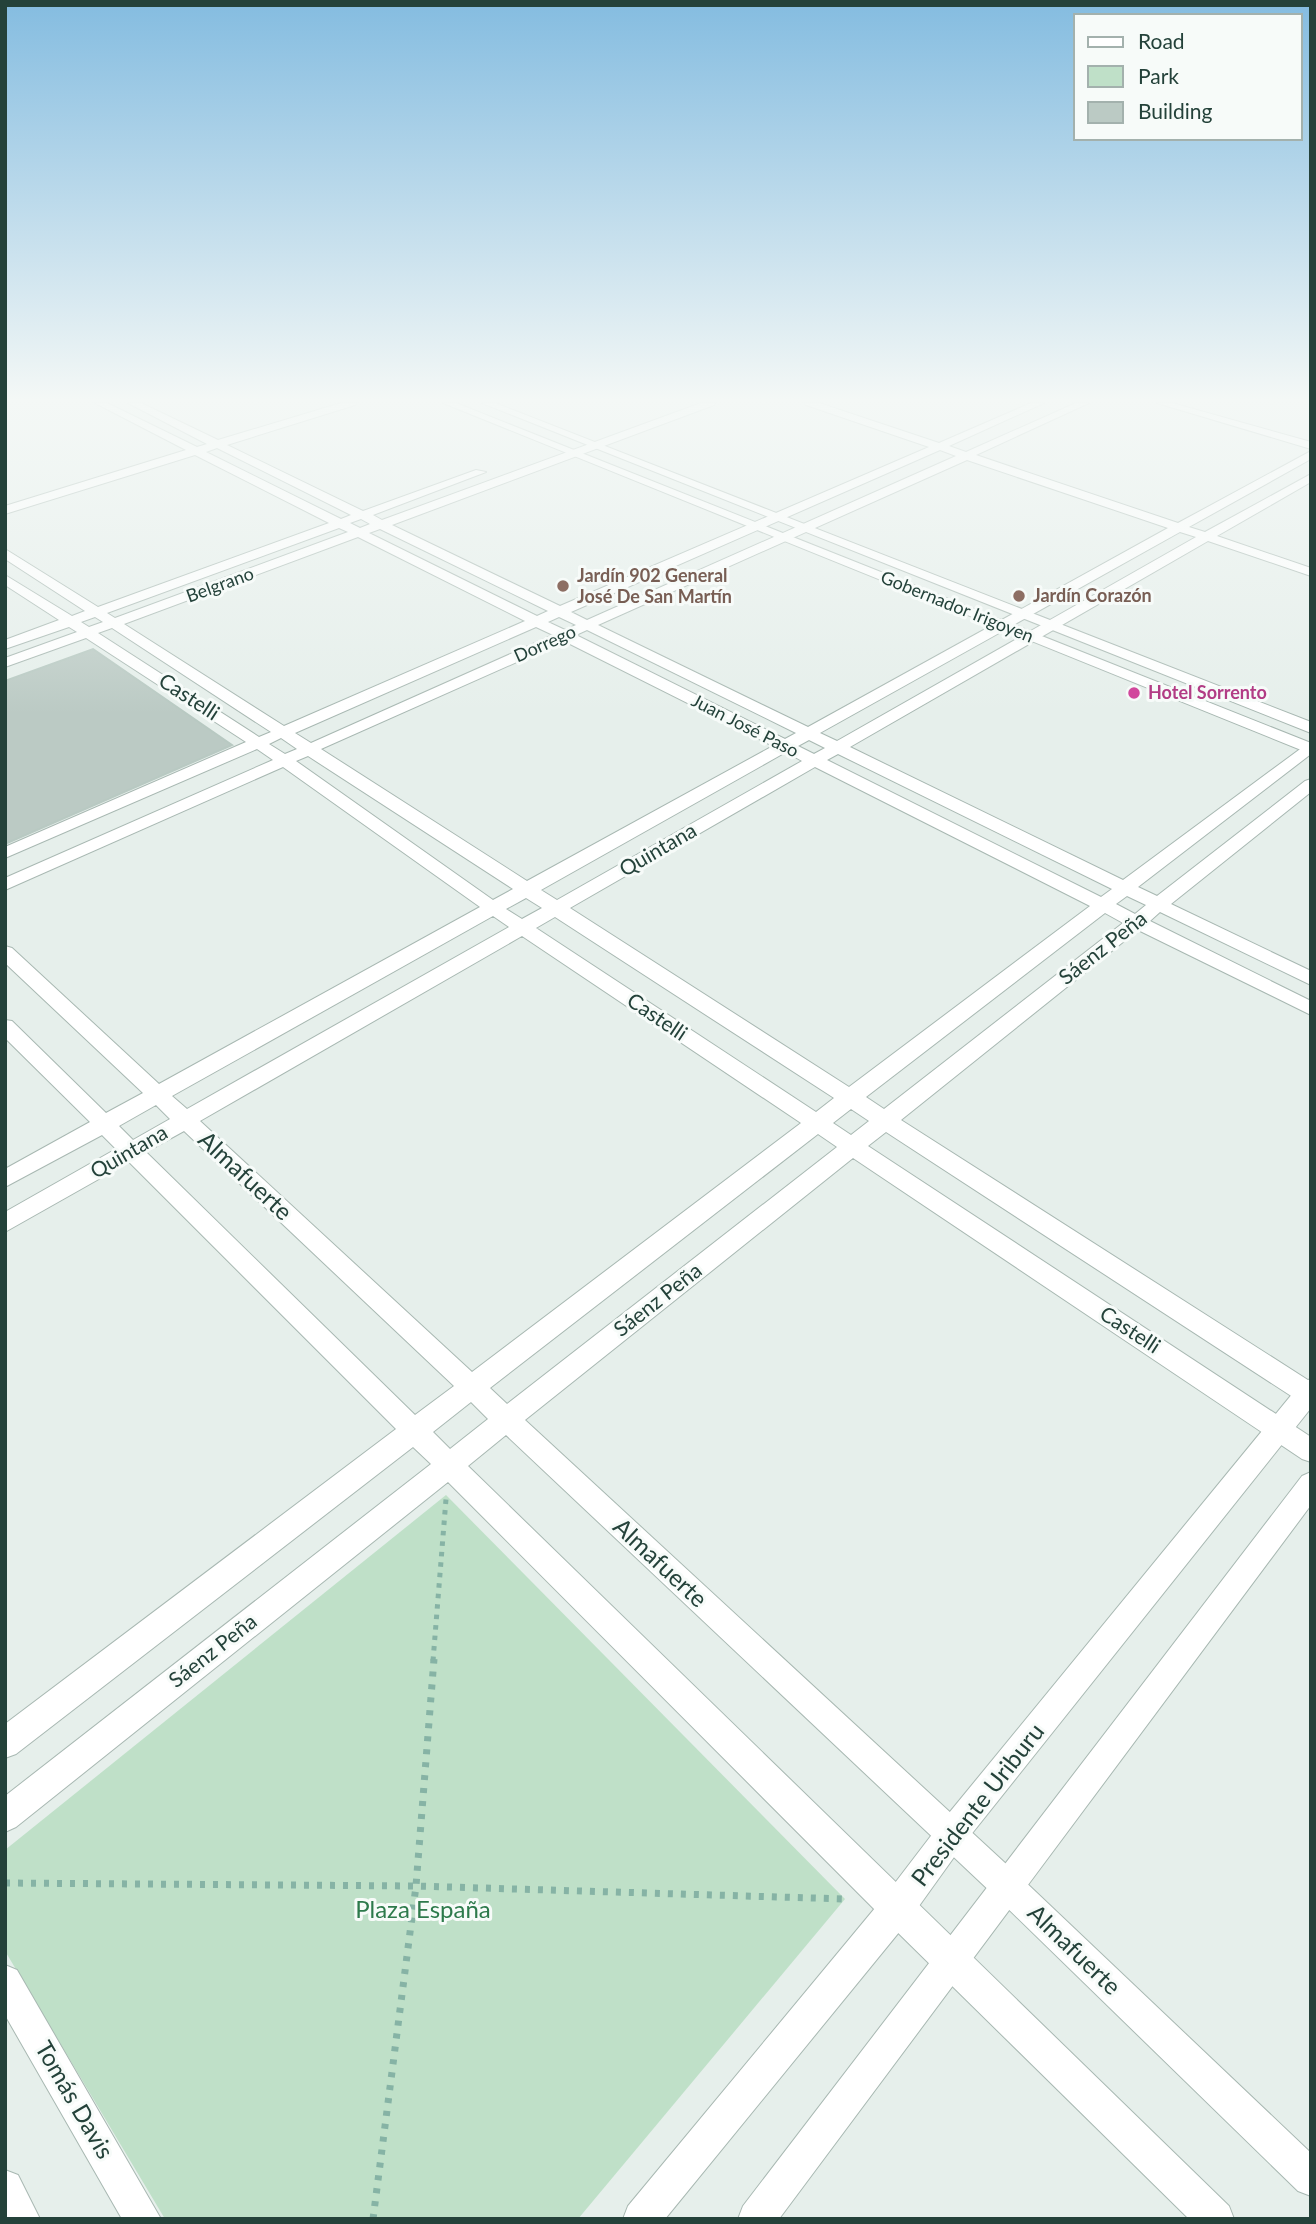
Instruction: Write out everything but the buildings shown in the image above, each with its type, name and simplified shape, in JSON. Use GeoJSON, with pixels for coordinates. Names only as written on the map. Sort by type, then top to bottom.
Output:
{"type":"FeatureCollection","features":[{"type":"Feature","properties":{"kind":"street","name":"Juan José Paso"},"geometry":{"type":"LineString","coordinates":[[313,507],[1311,1009]]}},
{"type":"Feature","properties":{"kind":"street","name":"Juan José Paso"},"geometry":{"type":"LineString","coordinates":[[343,507],[1311,979]]}},
{"type":"Feature","properties":{"kind":"street","name":"Belgrano"},"geometry":{"type":"LineString","coordinates":[[5,645],[387,507]]}},
{"type":"Feature","properties":{"kind":"street","name":"Belgrano"},"geometry":{"type":"LineString","coordinates":[[5,663],[430,507]]}},
{"type":"Feature","properties":{"kind":"street","name":"Gobernador Irigoyen"},"geometry":{"type":"LineString","coordinates":[[707,507],[1002,625],[1310,742]]}},
{"type":"Feature","properties":{"kind":"street","name":"Gobernador Irigoyen"},"geometry":{"type":"LineString","coordinates":[[750,507],[1051,625],[1310,742]]}},
{"type":"Feature","properties":{"kind":"street","name":"Dorrego"},"geometry":{"type":"LineString","coordinates":[[5,853],[799,507]]}},
{"type":"Feature","properties":{"kind":"street","name":"Dorrego"},"geometry":{"type":"LineString","coordinates":[[5,885],[851,507]]}},
{"type":"Feature","properties":{"kind":"street"},"geometry":{"type":"LineString","coordinates":[[1140,507],[1228,529]]}},
{"type":"Feature","properties":{"kind":"street","name":"Quintana"},"geometry":{"type":"LineString","coordinates":[[5,1178],[1210,507]]}},
{"type":"Feature","properties":{"kind":"street","name":"Quintana"},"geometry":{"type":"LineString","coordinates":[[5,1223],[1206,536],[1228,529],[1263,507]]}},
{"type":"Feature","properties":{"kind":"street"},"geometry":{"type":"LineString","coordinates":[[1185,520],[1206,536],[1311,572]]}},
{"type":"Feature","properties":{"kind":"street","name":"Castelli"},"geometry":{"type":"LineString","coordinates":[[5,553],[1310,1392]]}},
{"type":"Feature","properties":{"kind":"street","name":"Castelli"},"geometry":{"type":"LineString","coordinates":[[5,579],[259,743],[493,908],[1311,1451]]}},
{"type":"Feature","properties":{"kind":"street","name":"Sáenz Peña"},"geometry":{"type":"LineString","coordinates":[[5,1743],[1125,888],[1310,742]]}},
{"type":"Feature","properties":{"kind":"street","name":"Sáenz Peña"},"geometry":{"type":"LineString","coordinates":[[5,1816],[1311,784]]}},
{"type":"Feature","properties":{"kind":"street","name":"Almafuerte"},"geometry":{"type":"LineString","coordinates":[[5,952],[1006,1885],[1311,2178]]}},
{"type":"Feature","properties":{"kind":"street"},"geometry":{"type":"LineString","coordinates":[[5,1026],[897,1908],[1216,2219]]}},
{"type":"Feature","properties":{"kind":"street","name":"Presidente Uriburu"},"geometry":{"type":"LineString","coordinates":[[641,2219],[897,1908],[951,1835],[1310,1392]]}},
{"type":"Feature","properties":{"kind":"street"},"geometry":{"type":"LineString","coordinates":[[756,2219],[1311,1484]]}},
{"type":"Feature","properties":{"kind":"street","name":"Tomás Davis"},"geometry":{"type":"LineString","coordinates":[[5,1982],[144,2219]]}},
{"type":"Feature","properties":{"kind":"street"},"geometry":{"type":"LineString","coordinates":[[5,2188],[22,2219]]}},
{"type":"Feature","properties":{"kind":"path"},"geometry":{"type":"LineString","coordinates":[[373,2219],[416,1886],[446,1495]]}},
{"type":"Feature","properties":{"kind":"path"},"geometry":{"type":"LineString","coordinates":[[5,1883],[416,1886],[845,1899]]}},
{"type":"Feature","properties":{"kind":"green space","name":"Plaza España"},"geometry":{"type":"Polygon","coordinates":[[[446,1495],[845,1899],[578,2219],[165,2219],[5,1951],[5,1850],[446,1495]]]}},
{"type":"Feature","properties":{"kind":"place","name":"Jardín 902 General José De San Martín"},"geometry":{"type":"Point","coordinates":[563,586]}},
{"type":"Feature","properties":{"kind":"place","name":"Jardín Corazón"},"geometry":{"type":"Point","coordinates":[1019,596]}},
{"type":"Feature","properties":{"kind":"place","name":"Hotel Sorrento"},"geometry":{"type":"Point","coordinates":[1134,693]}}]}
